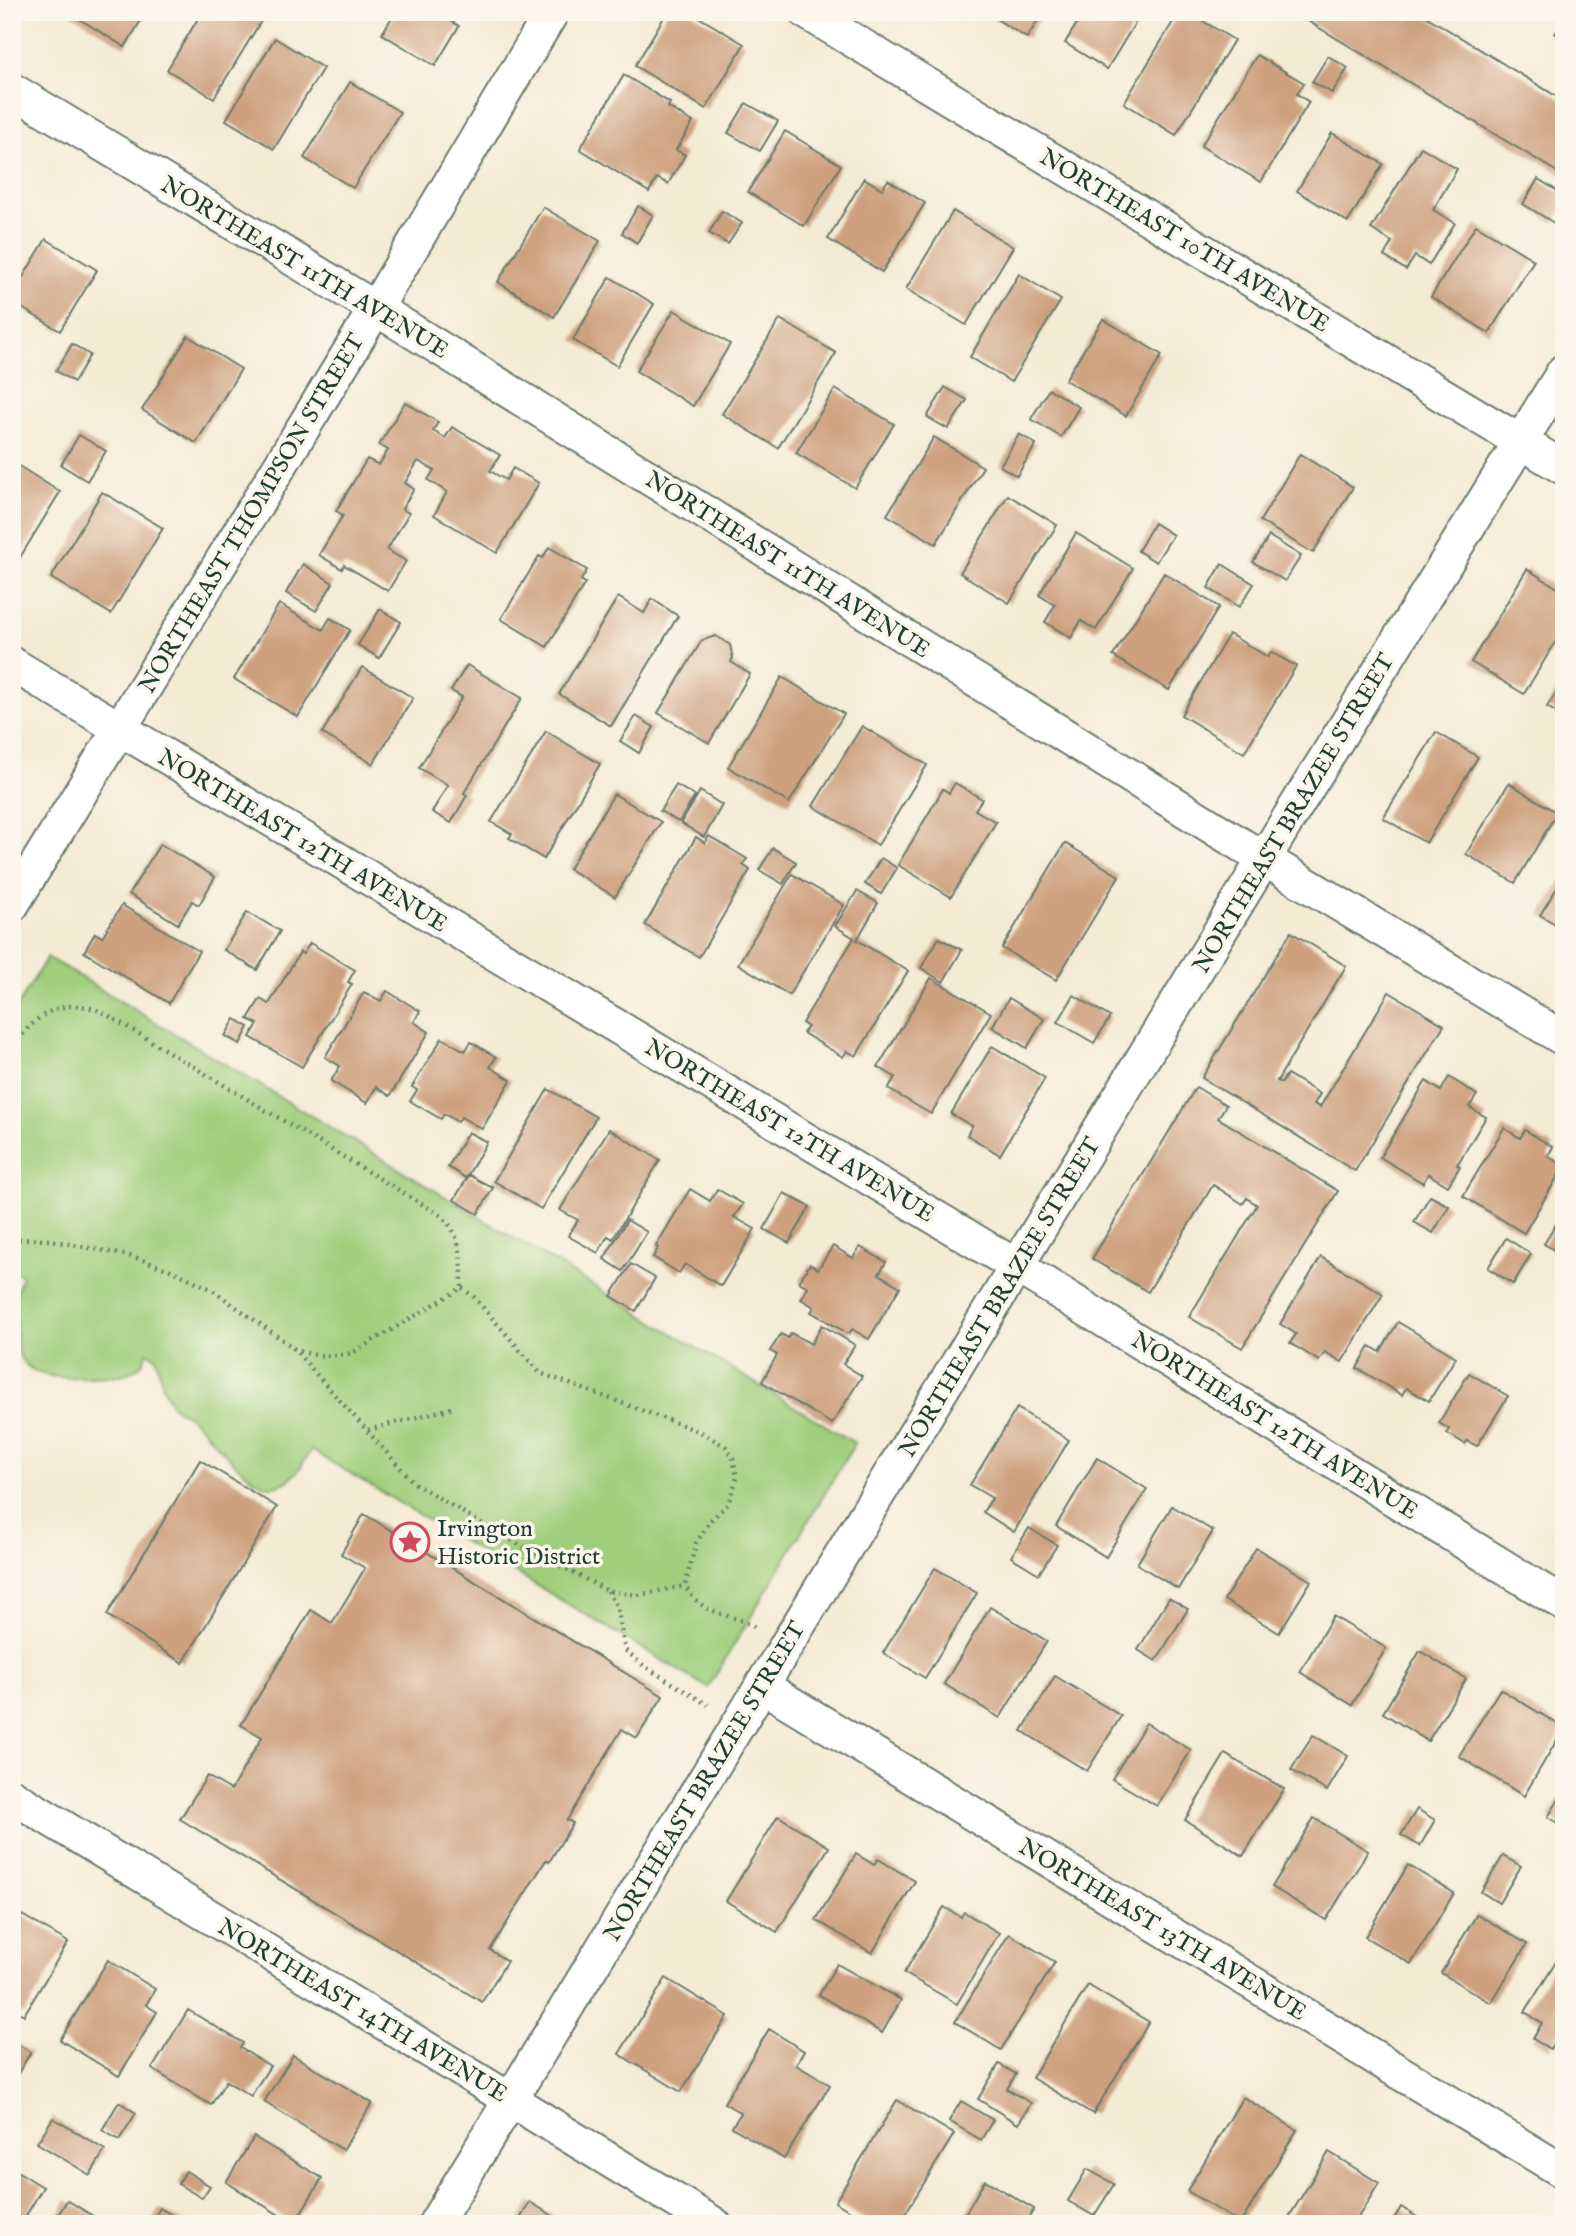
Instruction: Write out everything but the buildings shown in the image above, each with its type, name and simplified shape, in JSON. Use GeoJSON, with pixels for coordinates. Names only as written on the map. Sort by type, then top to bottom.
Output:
{"type":"FeatureCollection","features":[{"type":"Feature","properties":{"kind":"street","name":"NORTHEAST THOMPSON STREET"},"geometry":{"type":"LineString","coordinates":[[12,905],[552,12]]}},
{"type":"Feature","properties":{"kind":"street","name":"NORTHEAST 10TH AVENUE"},"geometry":{"type":"LineString","coordinates":[[806,12],[1564,468]]}},
{"type":"Feature","properties":{"kind":"street","name":"NORTHEAST 11TH AVENUE"},"geometry":{"type":"LineString","coordinates":[[12,90],[375,308],[1264,859],[1564,1040]]}},
{"type":"Feature","properties":{"kind":"street","name":"NORTHEAST BRAZEE STREET"},"geometry":{"type":"LineString","coordinates":[[435,2224],[1264,859],[1564,371]]}},
{"type":"Feature","properties":{"kind":"street","name":"NORTHEAST 12TH AVENUE"},"geometry":{"type":"LineString","coordinates":[[12,664],[1018,1266],[1564,1604]]}},
{"type":"Feature","properties":{"kind":"street","name":"NORTHEAST 13TH AVENUE"},"geometry":{"type":"LineString","coordinates":[[762,1686],[1564,2172]]}},
{"type":"Feature","properties":{"kind":"street","name":"NORTHEAST 14TH AVENUE"},"geometry":{"type":"LineString","coordinates":[[12,1796],[714,2224]]}},
{"type":"Feature","properties":{"kind":"path"},"geometry":{"type":"LineString","coordinates":[[12,1053],[18,1040],[34,1021],[51,1011],[71,1004],[94,1008],[104,1013],[440,1215],[449,1223],[457,1238],[462,1266],[462,1288]]}},
{"type":"Feature","properties":{"kind":"path"},"geometry":{"type":"LineString","coordinates":[[12,1239],[50,1240],[134,1257],[173,1271],[211,1289],[291,1346],[307,1354],[332,1356],[352,1353],[462,1288]]}},
{"type":"Feature","properties":{"kind":"path"},"geometry":{"type":"LineString","coordinates":[[462,1288],[473,1296],[540,1373],[701,1432],[726,1447],[733,1458],[737,1478],[728,1504],[711,1520],[696,1543],[685,1586],[692,1598],[709,1609],[726,1617],[744,1620],[787,1645]]}},
{"type":"Feature","properties":{"kind":"path"},"geometry":{"type":"LineString","coordinates":[[291,1346],[414,1483],[501,1535],[608,1591],[638,1595],[685,1586]]}},
{"type":"Feature","properties":{"kind":"path"},"geometry":{"type":"LineString","coordinates":[[368,1430],[456,1408]]}},
{"type":"Feature","properties":{"kind":"path"},"geometry":{"type":"LineString","coordinates":[[608,1591],[617,1607],[625,1650],[644,1666],[739,1724]]}},
{"type":"Feature","properties":{"kind":"green space"},"geometry":{"type":"Polygon","coordinates":[[[47,957],[855,1443],[708,1688],[311,1450],[297,1472],[287,1481],[274,1486],[254,1479],[231,1460],[192,1419],[171,1404],[163,1387],[156,1357],[147,1352],[139,1366],[118,1375],[75,1378],[49,1376],[27,1366],[18,1353],[17,1346],[16,1300],[22,1276],[12,1270],[12,1016],[47,957]]]}},
{"type":"Feature","properties":{"kind":"place","name":"Irvington Historic District"},"geometry":{"type":"Point","coordinates":[410,1542]}}]}
